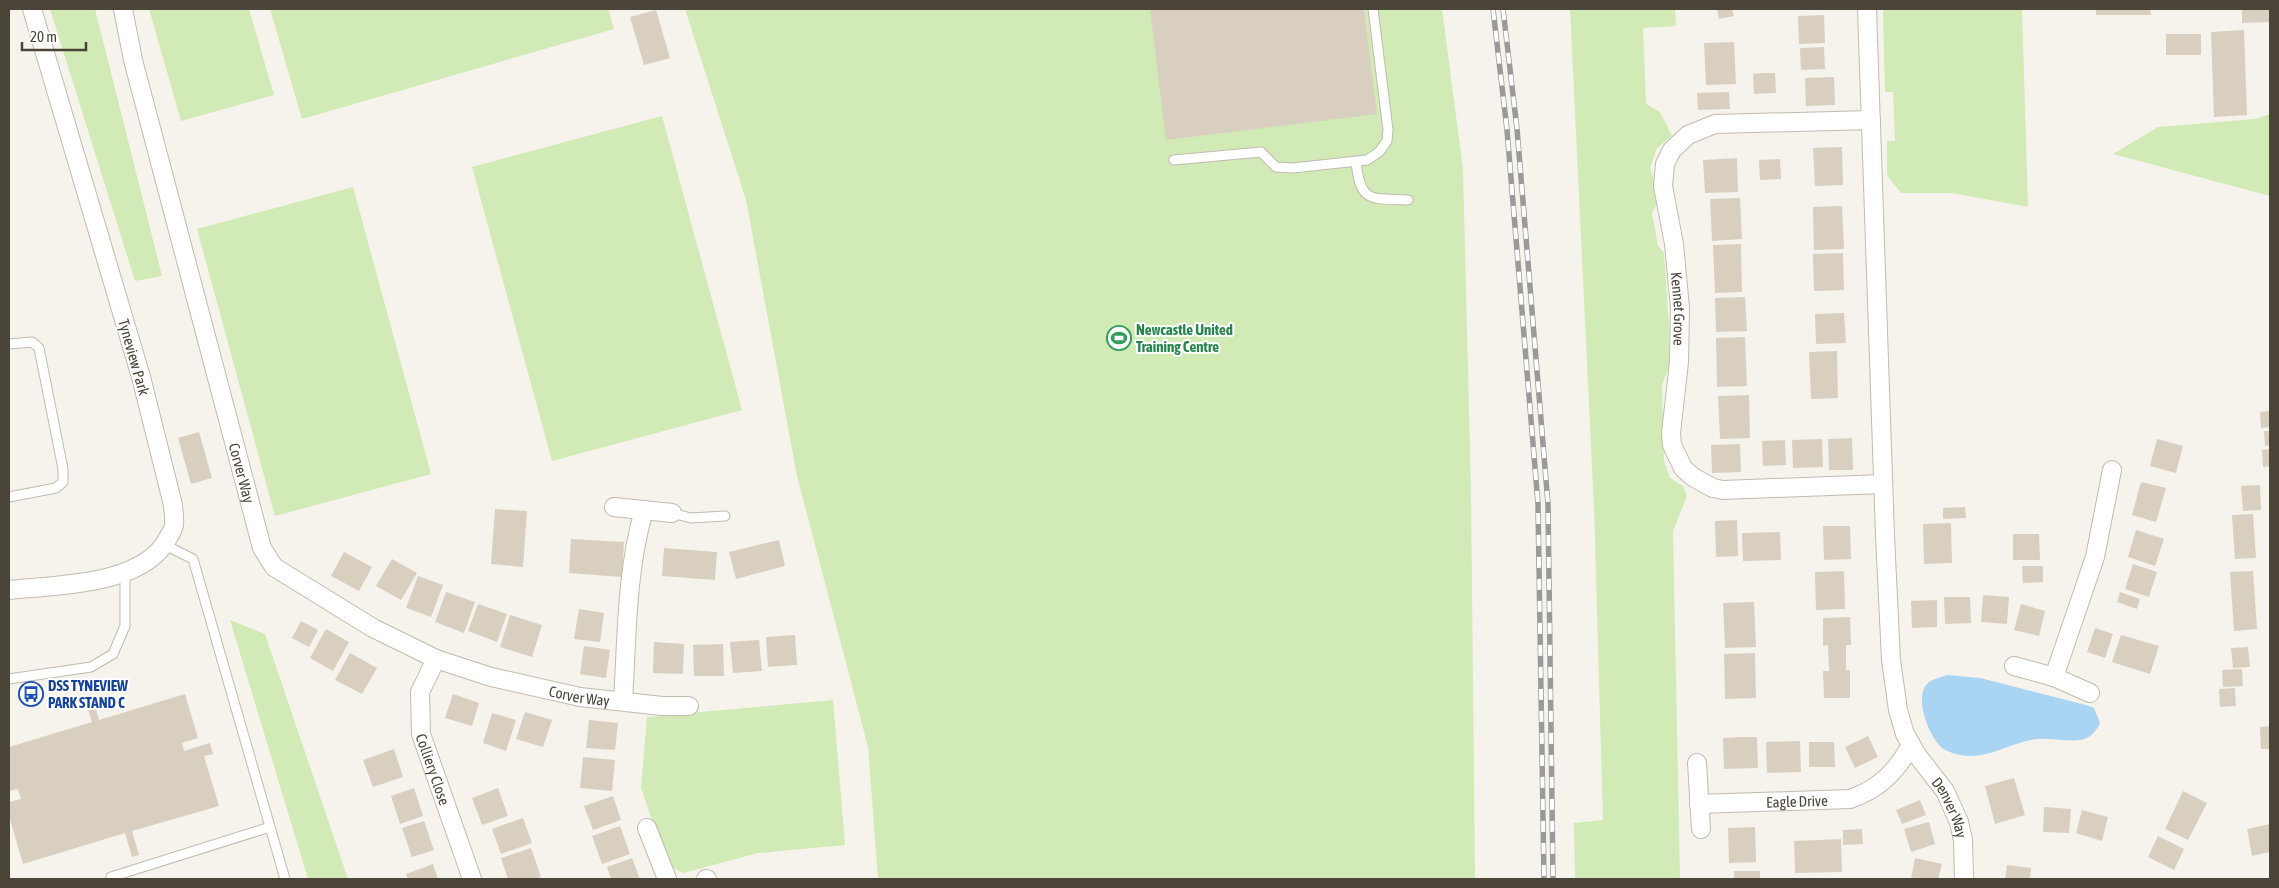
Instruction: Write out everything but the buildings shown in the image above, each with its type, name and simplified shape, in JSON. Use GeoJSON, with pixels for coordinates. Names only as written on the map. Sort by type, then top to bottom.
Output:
{"type":"FeatureCollection","features":[{"type":"Feature","properties":{"kind":"street","name":"Tyneview Park"},"geometry":{"type":"LineString","coordinates":[[9,590],[88,581],[125,574],[152,558],[165,545],[174,526],[173,505],[141,377],[32,9]]}},
{"type":"Feature","properties":{"kind":"street","name":"Corver Way"},"geometry":{"type":"LineString","coordinates":[[122,9],[135,69],[262,548],[274,567],[373,628],[436,659],[491,677],[580,697],[689,706]]}},
{"type":"Feature","properties":{"kind":"street"},"geometry":{"type":"LineString","coordinates":[[1867,9],[1883,484],[1891,660],[1898,710],[1910,746]]}},
{"type":"Feature","properties":{"kind":"street","name":"Kennet Grove"},"geometry":{"type":"LineString","coordinates":[[1871,120],[1715,124],[1688,135],[1672,150],[1665,164],[1663,186],[1674,244],[1680,308],[1679,362],[1671,433],[1676,456],[1683,468],[1700,482],[1724,490],[1883,484]]}},
{"type":"Feature","properties":{"kind":"street"},"geometry":{"type":"LineString","coordinates":[[2054,677],[2095,557],[2112,470]]}},
{"type":"Feature","properties":{"kind":"street"},"geometry":{"type":"LineString","coordinates":[[614,507],[672,512]]}},
{"type":"Feature","properties":{"kind":"street","name":"Corver Way"},"geometry":{"type":"LineString","coordinates":[[623,702],[630,584],[636,537],[644,510]]}},
{"type":"Feature","properties":{"kind":"street","name":"Colliery Close"},"geometry":{"type":"LineString","coordinates":[[436,659],[420,692],[421,734],[472,879]]}},
{"type":"Feature","properties":{"kind":"street"},"geometry":{"type":"LineString","coordinates":[[2014,666],[2054,677],[2090,693]]}},
{"type":"Feature","properties":{"kind":"street","name":"Eagle Drive"},"geometry":{"type":"LineString","coordinates":[[1699,804],[1850,799],[1863,794],[1886,780],[1900,764],[1910,746]]}},
{"type":"Feature","properties":{"kind":"street","name":"Denver Way"},"geometry":{"type":"LineString","coordinates":[[1910,746],[1945,790],[1959,822],[1964,840],[1964,879]]}},
{"type":"Feature","properties":{"kind":"street"},"geometry":{"type":"LineString","coordinates":[[1696,763],[1701,829]]}},
{"type":"Feature","properties":{"kind":"street"},"geometry":{"type":"LineString","coordinates":[[647,828],[667,879]]}},
{"type":"Feature","properties":{"kind":"lane"},"geometry":{"type":"LineString","coordinates":[[1174,160],[1260,152],[1276,167],[1293,168],[1367,160],[1379,152],[1386,141],[1388,130],[1373,9]]}},
{"type":"Feature","properties":{"kind":"lane"},"geometry":{"type":"LineString","coordinates":[[1356,161],[1359,186],[1368,196],[1378,199],[1408,200]]}},
{"type":"Feature","properties":{"kind":"lane"},"geometry":{"type":"LineString","coordinates":[[9,344],[32,342],[39,348],[63,482],[56,488],[9,497]]}},
{"type":"Feature","properties":{"kind":"lane"},"geometry":{"type":"LineString","coordinates":[[672,512],[691,518],[725,516]]}},
{"type":"Feature","properties":{"kind":"lane"},"geometry":{"type":"LineString","coordinates":[[165,545],[193,559],[285,879]]}},
{"type":"Feature","properties":{"kind":"lane"},"geometry":{"type":"LineString","coordinates":[[9,679],[91,667],[114,654],[125,626],[125,574]]}},
{"type":"Feature","properties":{"kind":"lane"},"geometry":{"type":"LineString","coordinates":[[111,879],[111,877],[270,827]]}},
{"type":"Feature","properties":{"kind":"green space"},"geometry":{"type":"Polygon","coordinates":[[[50,9],[95,9],[162,276],[135,281],[50,9]]]}},
{"type":"Feature","properties":{"kind":"green space"},"geometry":{"type":"Polygon","coordinates":[[[149,9],[249,9],[274,95],[181,121],[149,9]]]}},
{"type":"Feature","properties":{"kind":"green space"},"geometry":{"type":"Polygon","coordinates":[[[270,9],[608,9],[614,29],[302,119],[270,9]]]}},
{"type":"Feature","properties":{"kind":"green space","name":"Newcastle United Training Centre"},"geometry":{"type":"Polygon","coordinates":[[[685,9],[1442,9],[1463,169],[1471,490],[1475,879],[878,879],[868,747],[797,476],[746,200],[685,9]]]}},
{"type":"Feature","properties":{"kind":"green space"},"geometry":{"type":"Polygon","coordinates":[[[1570,9],[1675,9],[1676,26],[1643,28],[1646,104],[1660,112],[1672,136],[1657,148],[1650,168],[1657,204],[1652,213],[1658,246],[1664,253],[1669,325],[1669,367],[1662,385],[1664,461],[1670,478],[1683,486],[1687,496],[1673,531],[1680,879],[1575,879],[1574,823],[1603,820],[1594,508],[1570,9]]]}},
{"type":"Feature","properties":{"kind":"green space"},"geometry":{"type":"Polygon","coordinates":[[[1883,9],[2022,9],[2028,207],[1952,193],[1901,193],[1887,175],[1887,141],[1895,141],[1893,92],[1885,92],[1883,9]]]}},
{"type":"Feature","properties":{"kind":"green space"},"geometry":{"type":"Polygon","coordinates":[[[2270,114],[2270,196],[2113,154],[2158,127],[2255,119],[2270,114]]]}},
{"type":"Feature","properties":{"kind":"green space"},"geometry":{"type":"Polygon","coordinates":[[[662,116],[742,410],[552,461],[472,167],[662,116]]]}},
{"type":"Feature","properties":{"kind":"green space"},"geometry":{"type":"Polygon","coordinates":[[[353,187],[431,474],[275,516],[197,229],[353,187]]]}},
{"type":"Feature","properties":{"kind":"green space"},"geometry":{"type":"Polygon","coordinates":[[[230,620],[265,634],[348,879],[308,879],[230,620]]]}},
{"type":"Feature","properties":{"kind":"green space"},"geometry":{"type":"Polygon","coordinates":[[[833,700],[845,845],[758,853],[683,873],[667,864],[641,788],[647,717],[833,700]]]}},
{"type":"Feature","properties":{"kind":"water"},"geometry":{"type":"Polygon","coordinates":[[[1947,675],[1980,678],[2086,705],[2094,708],[2100,723],[2091,735],[2079,740],[2038,739],[1980,755],[1970,756],[1953,753],[1942,748],[1932,735],[1922,706],[1924,688],[1929,682],[1947,675]]]}},
{"type":"Feature","properties":{"kind":"railway"},"geometry":{"type":"LineString","coordinates":[[1493,9],[1507,130],[1538,504],[1544,879]]}},
{"type":"Feature","properties":{"kind":"railway"},"geometry":{"type":"LineString","coordinates":[[1503,9],[1517,129],[1548,504],[1553,879]]}},
{"type":"Feature","properties":{"kind":"place","name":"Newcastle United Training Centre"},"geometry":{"type":"Point","coordinates":[1119,338]}},
{"type":"Feature","properties":{"kind":"place","name":"DSS TYNEVIEW PARK STAND C"},"geometry":{"type":"Point","coordinates":[31,694]}}]}
